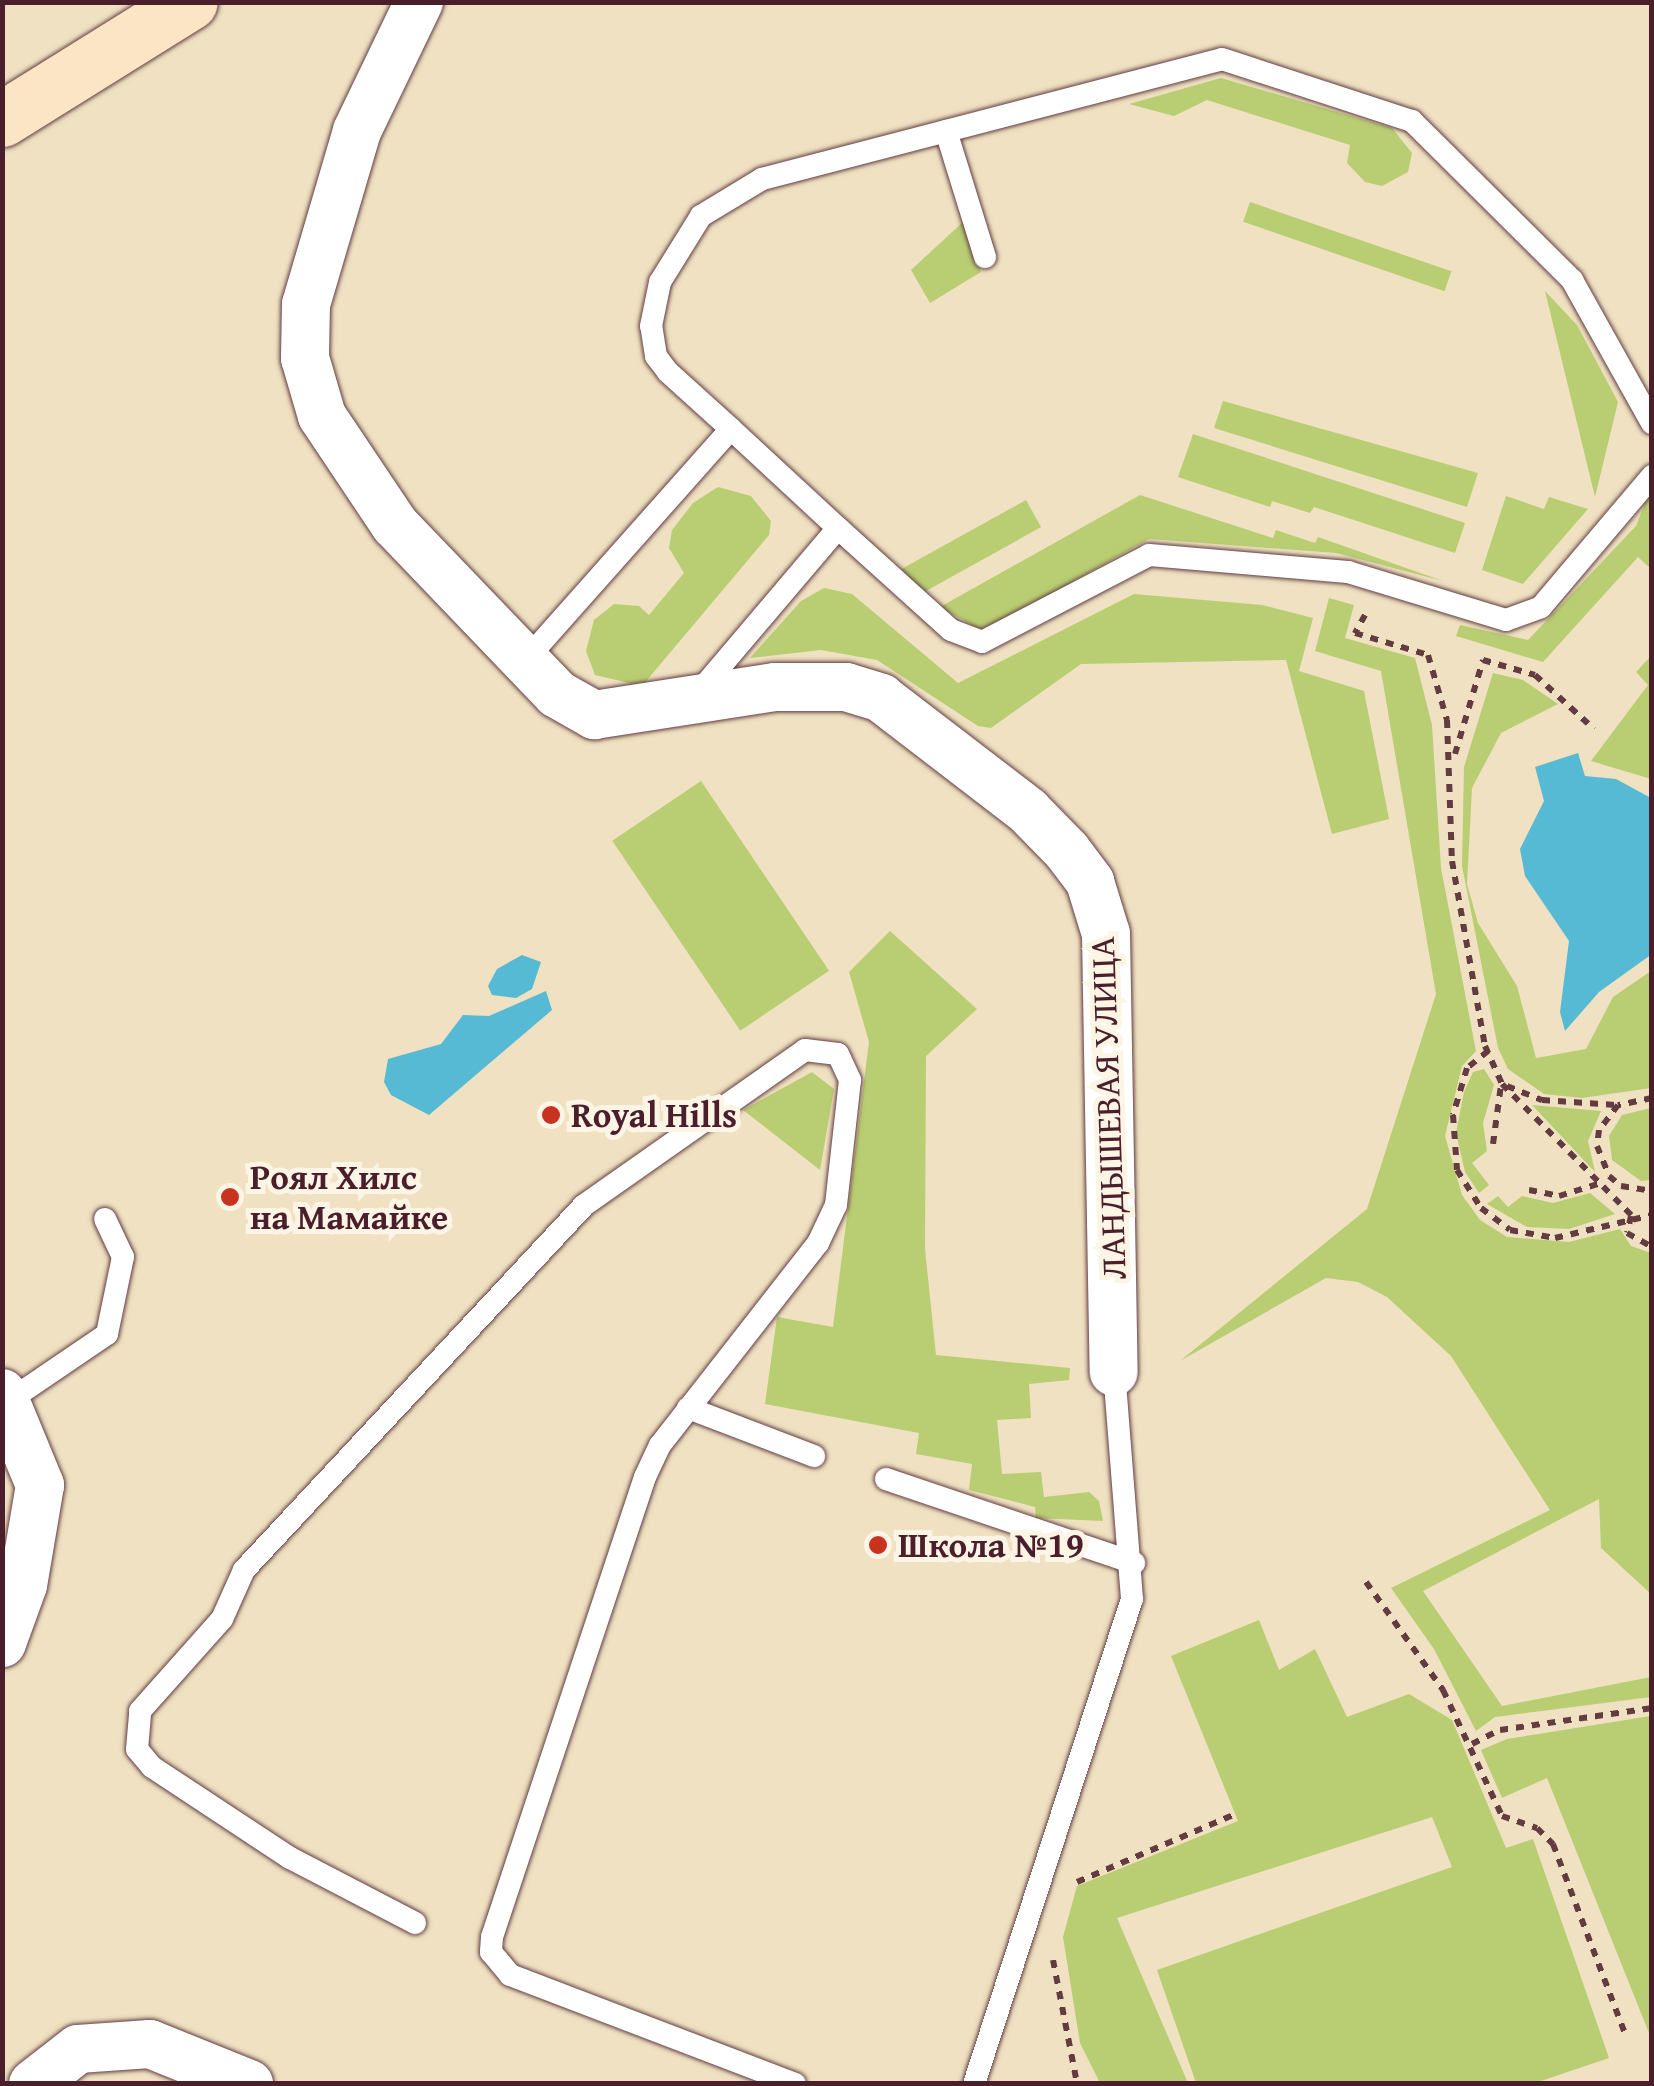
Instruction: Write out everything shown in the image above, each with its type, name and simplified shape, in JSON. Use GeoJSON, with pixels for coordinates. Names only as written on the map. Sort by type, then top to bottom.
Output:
{"type":"FeatureCollection","features":[{"type":"Feature","properties":{"kind":"street"},"geometry":{"type":"LineString","coordinates":[[2,120],[190,2]]}},
{"type":"Feature","properties":{"kind":"street","name":"ЛАНДЫШЕВАЯ УЛИЦА"},"geometry":{"type":"LineString","coordinates":[[419,2],[357,131],[306,304],[304,358],[322,416],[394,526],[557,694],[594,715],[807,684],[881,698],[1028,811],[1090,882],[1106,934],[1114,1372]]}},
{"type":"Feature","properties":{"kind":"street"},"geometry":{"type":"LineString","coordinates":[[2,1643],[24,1585],[40,1486],[6,1396]]}},
{"type":"Feature","properties":{"kind":"street"},"geometry":{"type":"LineString","coordinates":[[33,2084],[78,2049],[150,2044],[249,2084]]}},
{"type":"Feature","properties":{"kind":"lane"},"geometry":{"type":"LineString","coordinates":[[1652,424],[1572,280],[1412,120],[1222,59],[946,131],[730,193],[701,216],[675,251],[660,282],[651,326],[656,356],[731,429],[951,630],[982,642],[1149,555],[1348,572],[1506,620],[1540,607],[1652,476]]}},
{"type":"Feature","properties":{"kind":"lane"},"geometry":{"type":"LineString","coordinates":[[946,131],[985,257]]}},
{"type":"Feature","properties":{"kind":"lane"},"geometry":{"type":"LineString","coordinates":[[523,663],[731,429]]}},
{"type":"Feature","properties":{"kind":"lane"},"geometry":{"type":"LineString","coordinates":[[690,703],[838,528]]}},
{"type":"Feature","properties":{"kind":"lane"},"geometry":{"type":"LineString","coordinates":[[415,1923],[290,1858],[152,1767],[136,1749],[140,1711],[222,1619],[244,1570],[583,1206],[805,1050],[838,1054],[850,1080],[836,1205],[818,1243],[688,1408],[645,1477],[492,1952],[510,1974],[795,2084]]}},
{"type":"Feature","properties":{"kind":"lane"},"geometry":{"type":"LineString","coordinates":[[6,1396],[107,1334],[123,1257],[105,1219]]}},
{"type":"Feature","properties":{"kind":"lane"},"geometry":{"type":"LineString","coordinates":[[974,2084],[1132,1599],[1134,1563],[1114,1372]]}},
{"type":"Feature","properties":{"kind":"lane"},"geometry":{"type":"LineString","coordinates":[[688,1408],[814,1456]]}},
{"type":"Feature","properties":{"kind":"lane"},"geometry":{"type":"LineString","coordinates":[[886,1479],[1134,1563]]}},
{"type":"Feature","properties":{"kind":"path"},"geometry":{"type":"LineString","coordinates":[[1361,614],[1355,633],[1428,656],[1453,760],[1452,861],[1488,1051],[1502,1084],[1631,1215]]}},
{"type":"Feature","properties":{"kind":"path"},"geometry":{"type":"LineString","coordinates":[[1453,760],[1483,660],[1535,676],[1594,729]]}},
{"type":"Feature","properties":{"kind":"path"},"geometry":{"type":"LineString","coordinates":[[1488,1051],[1467,1068],[1453,1115],[1458,1170],[1481,1208],[1510,1230],[1555,1238],[1631,1215],[1652,1215]]}},
{"type":"Feature","properties":{"kind":"path"},"geometry":{"type":"LineString","coordinates":[[1502,1084],[1542,1100],[1618,1105],[1652,1098]]}},
{"type":"Feature","properties":{"kind":"path"},"geometry":{"type":"LineString","coordinates":[[1493,1144],[1492,1115],[1502,1084]]}},
{"type":"Feature","properties":{"kind":"path"},"geometry":{"type":"LineString","coordinates":[[1618,1105],[1599,1130],[1598,1146],[1616,1181],[1652,1191]]}},
{"type":"Feature","properties":{"kind":"path"},"geometry":{"type":"LineString","coordinates":[[1606,1192],[1616,1181]]}},
{"type":"Feature","properties":{"kind":"path"},"geometry":{"type":"LineString","coordinates":[[1529,1190],[1559,1196],[1598,1184]]}},
{"type":"Feature","properties":{"kind":"path"},"geometry":{"type":"LineString","coordinates":[[1631,1215],[1627,1233],[1652,1247]]}},
{"type":"Feature","properties":{"kind":"path"},"geometry":{"type":"LineString","coordinates":[[1366,1582],[1424,1658],[1472,1744],[1502,1816],[1537,1828],[1553,1844],[1625,2034]]}},
{"type":"Feature","properties":{"kind":"path"},"geometry":{"type":"LineString","coordinates":[[1472,1744],[1500,1730],[1652,1708]]}},
{"type":"Feature","properties":{"kind":"path"},"geometry":{"type":"LineString","coordinates":[[1072,1889],[1084,1875],[1236,1814]]}},
{"type":"Feature","properties":{"kind":"path"},"geometry":{"type":"LineString","coordinates":[[1054,1946],[1052,1968],[1077,2084]]}},
{"type":"Feature","properties":{"kind":"green space"},"geometry":{"type":"Polygon","coordinates":[[[1221,78],[1392,128],[1412,153],[1408,172],[1382,186],[1365,182],[1347,163],[1350,145],[1207,100],[1174,116],[1129,104],[1221,78]]]}},
{"type":"Feature","properties":{"kind":"green space"},"geometry":{"type":"Polygon","coordinates":[[[1250,202],[1451,271],[1445,291],[1243,222],[1250,202]]]}},
{"type":"Feature","properties":{"kind":"green space"},"geometry":{"type":"Polygon","coordinates":[[[964,221],[981,272],[930,303],[911,270],[964,221]]]}},
{"type":"Feature","properties":{"kind":"green space"},"geometry":{"type":"Polygon","coordinates":[[[1545,291],[1577,325],[1618,402],[1595,497],[1545,291]]]}},
{"type":"Feature","properties":{"kind":"green space"},"geometry":{"type":"Polygon","coordinates":[[[1223,401],[1478,473],[1467,507],[1214,428],[1223,401]]]}},
{"type":"Feature","properties":{"kind":"green space"},"geometry":{"type":"Polygon","coordinates":[[[1193,434],[1465,523],[1455,553],[1314,507],[1310,513],[1272,501],[1270,507],[1178,477],[1193,434]]]}},
{"type":"Feature","properties":{"kind":"green space"},"geometry":{"type":"Polygon","coordinates":[[[718,487],[751,496],[771,521],[769,535],[642,686],[595,675],[586,651],[594,620],[614,604],[639,606],[649,615],[684,573],[669,548],[672,530],[693,503],[718,487]]]}},
{"type":"Feature","properties":{"kind":"green space"},"geometry":{"type":"Polygon","coordinates":[[[1651,488],[1651,569],[1638,557],[1543,662],[1456,636],[1460,625],[1528,640],[1636,526],[1651,488]]]}},
{"type":"Feature","properties":{"kind":"green space"},"geometry":{"type":"Polygon","coordinates":[[[1140,495],[1273,538],[1276,530],[1315,543],[1318,537],[1443,581],[1336,553],[1149,539],[991,627],[977,628],[940,607],[1140,495]]]}},
{"type":"Feature","properties":{"kind":"green space"},"geometry":{"type":"Polygon","coordinates":[[[1506,496],[1544,509],[1549,497],[1588,509],[1523,584],[1482,570],[1506,496]]]}},
{"type":"Feature","properties":{"kind":"green space"},"geometry":{"type":"Polygon","coordinates":[[[1026,500],[1041,527],[912,598],[897,571],[1026,500]]]}},
{"type":"Feature","properties":{"kind":"green space"},"geometry":{"type":"Polygon","coordinates":[[[824,588],[852,594],[958,683],[1134,594],[1262,605],[1313,618],[1299,671],[1364,691],[1389,819],[1332,834],[1286,660],[1081,664],[991,728],[978,726],[877,660],[821,650],[750,658],[801,601],[824,588]]]}},
{"type":"Feature","properties":{"kind":"green space"},"geometry":{"type":"Polygon","coordinates":[[[1329,598],[1354,605],[1345,638],[1415,658],[1432,725],[1441,868],[1476,1051],[1462,1066],[1445,1136],[1462,1195],[1480,1220],[1507,1237],[1569,1242],[1620,1229],[1631,1246],[1651,1253],[1651,1594],[1601,1548],[1599,1499],[1423,1591],[1502,1706],[1651,1677],[1651,1697],[1495,1717],[1476,1731],[1434,1649],[1391,1588],[1550,1510],[1451,1356],[1387,1297],[1358,1282],[1326,1278],[1180,1361],[1367,1209],[1436,994],[1381,671],[1315,651],[1329,598]]]}},
{"type":"Feature","properties":{"kind":"green space"},"geometry":{"type":"Polygon","coordinates":[[[1651,656],[1651,779],[1591,761],[1648,685],[1636,672],[1651,656]]]}},
{"type":"Feature","properties":{"kind":"green space"},"geometry":{"type":"Polygon","coordinates":[[[1493,673],[1523,680],[1558,704],[1501,733],[1472,788],[1467,884],[1478,923],[1517,986],[1536,1058],[1586,1049],[1613,997],[1651,971],[1651,1088],[1582,1098],[1544,1094],[1508,1069],[1498,1048],[1462,866],[1464,767],[1493,673]]]}},
{"type":"Feature","properties":{"kind":"green space"},"geometry":{"type":"Polygon","coordinates":[[[701,781],[829,971],[740,1031],[612,841],[701,781]]]}},
{"type":"Feature","properties":{"kind":"green space"},"geometry":{"type":"Polygon","coordinates":[[[890,931],[977,1009],[926,1056],[925,1249],[936,1355],[1070,1368],[1069,1380],[1029,1384],[1031,1418],[997,1420],[1002,1474],[1041,1472],[1044,1497],[1089,1492],[1099,1501],[1103,1521],[1036,1518],[1035,1507],[969,1490],[972,1464],[916,1454],[919,1433],[765,1404],[777,1317],[833,1327],[869,1042],[849,972],[890,931]]]}},
{"type":"Feature","properties":{"kind":"green space"},"geometry":{"type":"Polygon","coordinates":[[[1484,1069],[1494,1085],[1483,1123],[1487,1151],[1472,1163],[1489,1185],[1479,1193],[1465,1172],[1456,1133],[1464,1092],[1473,1072],[1484,1069]]]}},
{"type":"Feature","properties":{"kind":"green space"},"geometry":{"type":"Polygon","coordinates":[[[812,1072],[834,1089],[820,1170],[743,1110],[812,1072]]]}},
{"type":"Feature","properties":{"kind":"green space"},"geometry":{"type":"Polygon","coordinates":[[[1532,1105],[1601,1111],[1588,1141],[1595,1172],[1532,1105]]]}},
{"type":"Feature","properties":{"kind":"green space"},"geometry":{"type":"Polygon","coordinates":[[[1651,1108],[1651,1180],[1641,1181],[1612,1160],[1609,1136],[1622,1115],[1651,1108]]]}},
{"type":"Feature","properties":{"kind":"green space"},"geometry":{"type":"Polygon","coordinates":[[[1590,1193],[1615,1214],[1569,1229],[1527,1227],[1487,1204],[1498,1196],[1508,1207],[1522,1196],[1553,1203],[1590,1193]]]}},
{"type":"Feature","properties":{"kind":"green space"},"geometry":{"type":"Polygon","coordinates":[[[1259,1620],[1279,1670],[1315,1649],[1347,1717],[1409,1694],[1452,1720],[1506,1848],[1533,1839],[1609,2058],[1535,2083],[1196,2083],[1157,1970],[1452,1867],[1432,1817],[1117,1918],[1188,2083],[1100,2083],[1080,2043],[1063,1937],[1077,1886],[1238,1821],[1171,1656],[1259,1620]]]}},
{"type":"Feature","properties":{"kind":"green space"},"geometry":{"type":"Polygon","coordinates":[[[1652,1716],[1651,2038],[1547,1778],[1502,1798],[1481,1750],[1507,1739],[1652,1716]]]}},
{"type":"Feature","properties":{"kind":"water"},"geometry":{"type":"Polygon","coordinates":[[[1578,753],[1585,776],[1616,779],[1651,798],[1652,954],[1599,992],[1565,1031],[1560,1012],[1569,941],[1525,876],[1520,849],[1544,801],[1535,767],[1578,753]]]}},
{"type":"Feature","properties":{"kind":"water"},"geometry":{"type":"Polygon","coordinates":[[[522,955],[541,962],[532,989],[516,998],[492,995],[488,986],[497,969],[522,955]]]}},
{"type":"Feature","properties":{"kind":"water"},"geometry":{"type":"Polygon","coordinates":[[[546,991],[552,1010],[429,1115],[391,1095],[384,1082],[388,1059],[441,1044],[463,1015],[489,1016],[546,991]]]}},
{"type":"Feature","properties":{"kind":"place","name":"Royal Hills"},"geometry":{"type":"Point","coordinates":[551,1115]}},
{"type":"Feature","properties":{"kind":"place","name":"Роял Хилс на Мамайке"},"geometry":{"type":"Point","coordinates":[230,1197]}},
{"type":"Feature","properties":{"kind":"place","name":"Школа №19"},"geometry":{"type":"Point","coordinates":[878,1545]}}]}
